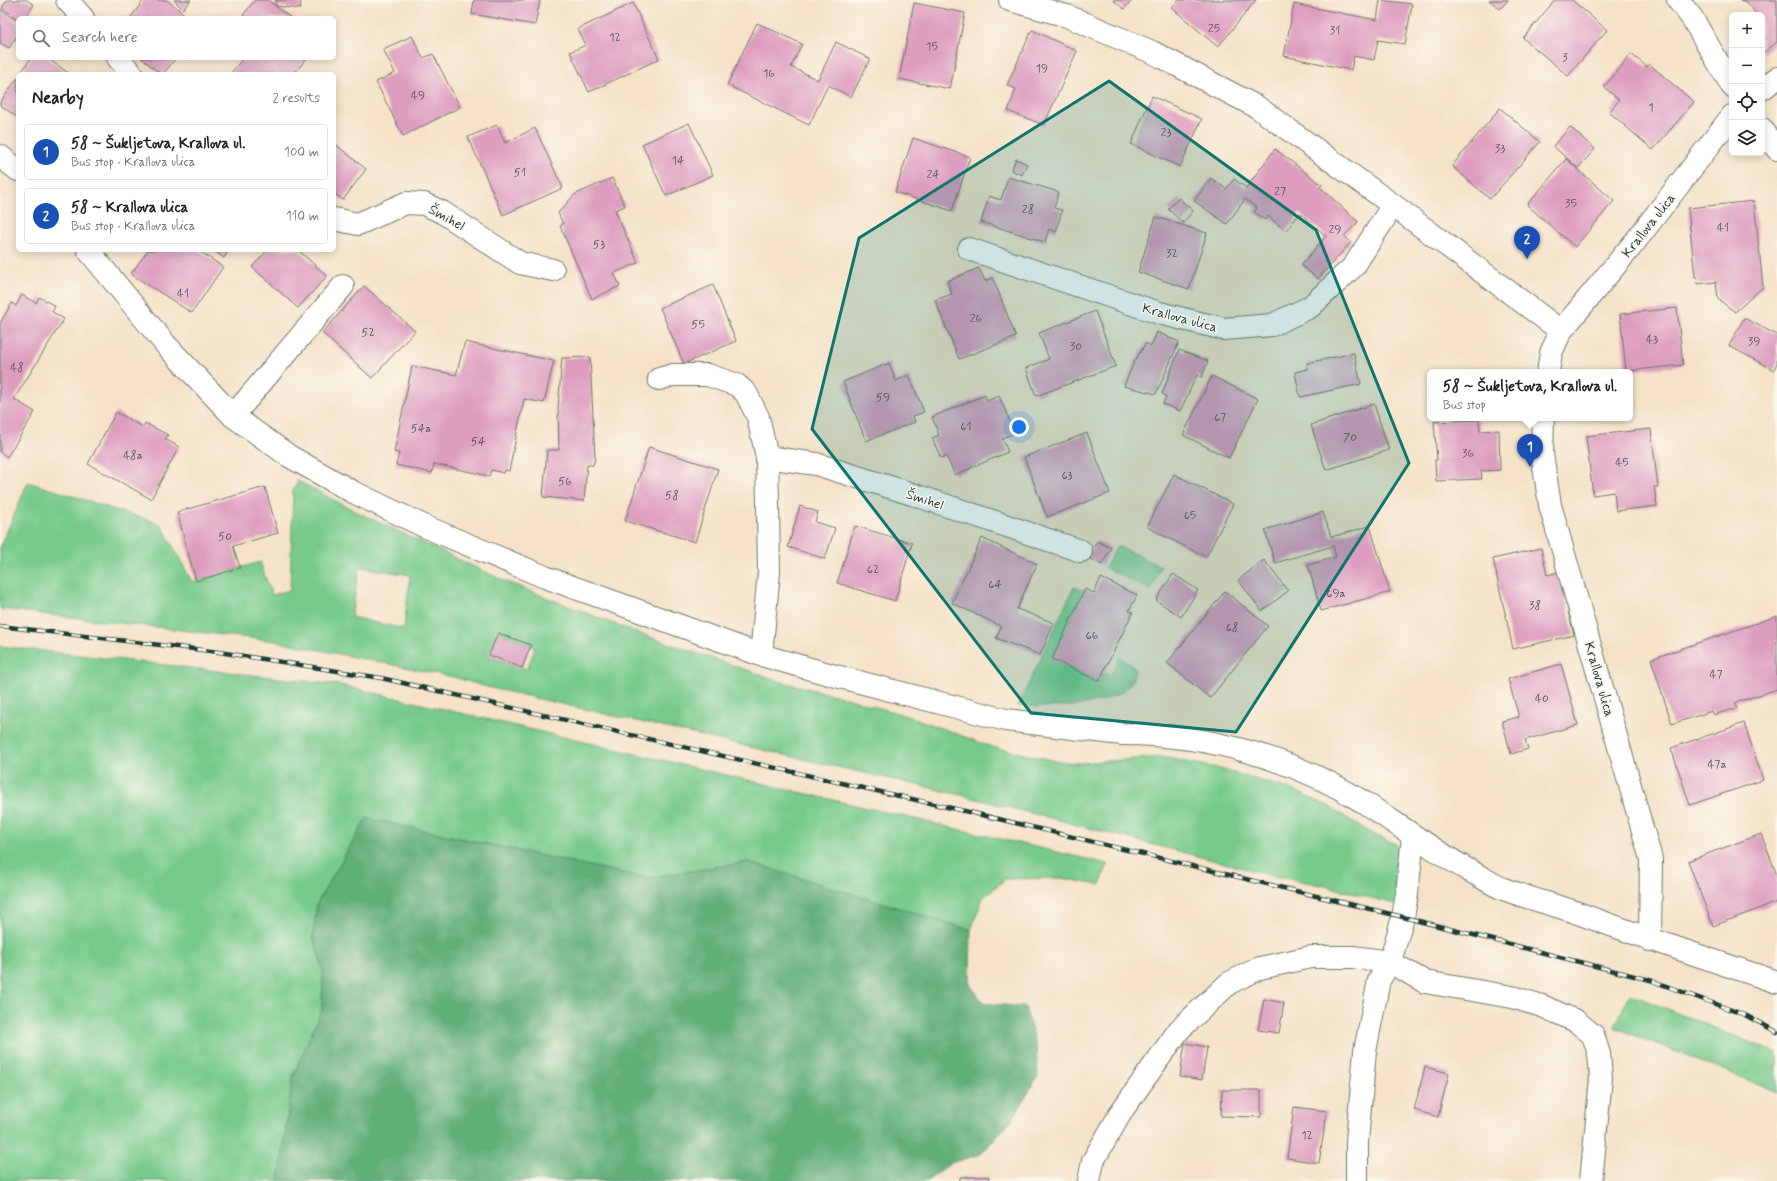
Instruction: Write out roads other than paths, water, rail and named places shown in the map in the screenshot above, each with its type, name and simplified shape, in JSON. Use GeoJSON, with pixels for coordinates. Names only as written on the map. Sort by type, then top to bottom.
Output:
{"type":"FeatureCollection","features":[{"type":"Feature","properties":{"kind":"street"},"geometry":{"type":"LineString","coordinates":[[67,0],[81,16]]}},
{"type":"Feature","properties":{"kind":"street"},"geometry":{"type":"LineString","coordinates":[[1010,0],[1074,19],[1152,52],[1257,107],[1393,205],[1561,331]]}},
{"type":"Feature","properties":{"kind":"street"},"geometry":{"type":"LineString","coordinates":[[1678,0],[1692,18],[1731,84]]}},
{"type":"Feature","properties":{"kind":"street"},"geometry":{"type":"LineString","coordinates":[[120,60],[130,72]]}},
{"type":"Feature","properties":{"kind":"street"},"geometry":{"type":"LineString","coordinates":[[1765,87],[1777,78]]}},
{"type":"Feature","properties":{"kind":"street","name":"Krallova ulica"},"geometry":{"type":"LineString","coordinates":[[1548,369],[1551,353],[1561,331],[1634,243],[1729,120]]}},
{"type":"Feature","properties":{"kind":"street"},"geometry":{"type":"LineString","coordinates":[[1765,133],[1777,149]]}},
{"type":"Feature","properties":{"kind":"street"},"geometry":{"type":"LineString","coordinates":[[0,156],[16,168]]}},
{"type":"Feature","properties":{"kind":"street","name":"Šmihel"},"geometry":{"type":"LineString","coordinates":[[336,219],[358,224],[406,203],[424,204],[442,212],[520,263],[553,270]]}},
{"type":"Feature","properties":{"kind":"street","name":"Krallova ulica"},"geometry":{"type":"LineString","coordinates":[[970,249],[1159,313],[1224,329],[1272,325],[1310,307],[1354,266],[1393,205]]}},
{"type":"Feature","properties":{"kind":"street"},"geometry":{"type":"LineString","coordinates":[[90,252],[166,345],[233,416],[289,456],[353,492],[426,527],[545,577],[761,655],[832,675],[1006,720],[1122,734],[1141,734],[1202,740],[1248,751],[1286,763],[1331,783],[1442,855],[1500,887],[1650,940],[1777,982]]}},
{"type":"Feature","properties":{"kind":"street"},"geometry":{"type":"LineString","coordinates":[[233,416],[343,286]]}},
{"type":"Feature","properties":{"kind":"street"},"geometry":{"type":"LineString","coordinates":[[659,379],[673,375],[708,375],[737,385],[746,393],[758,417],[767,457],[769,572],[761,655]]}},
{"type":"Feature","properties":{"kind":"street","name":"Krallova ulica"},"geometry":{"type":"LineString","coordinates":[[1542,421],[1542,454],[1550,505],[1651,859],[1650,940]]}},
{"type":"Feature","properties":{"kind":"street","name":"Šmihel"},"geometry":{"type":"LineString","coordinates":[[767,457],[816,464],[912,494],[1081,551]]}},
{"type":"Feature","properties":{"kind":"street"},"geometry":{"type":"LineString","coordinates":[[1357,1181],[1357,1141],[1365,1051],[1379,980],[1390,962],[1403,918],[1414,836]]}},
{"type":"Feature","properties":{"kind":"street"},"geometry":{"type":"LineString","coordinates":[[1089,1181],[1093,1161],[1123,1109],[1179,1030],[1229,983],[1260,968],[1311,957],[1353,957],[1390,962],[1425,982],[1470,989],[1512,998],[1542,1006],[1576,1021],[1593,1035],[1599,1054],[1601,1078],[1591,1181]]}},
{"type":"Feature","properties":{"kind":"railway"},"geometry":{"type":"LineString","coordinates":[[0,626],[219,652],[381,678],[982,815],[1403,917],[1650,980],[1745,1015],[1777,1032]]}},
{"type":"Feature","properties":{"kind":"place","name":"58 ~ Krallova ulica"},"geometry":{"type":"Point","coordinates":[1527,259]}},
{"type":"Feature","properties":{"kind":"place","name":"58 ~ Šukljetova, Krallova ul."},"geometry":{"type":"Point","coordinates":[1530,467]}}]}
